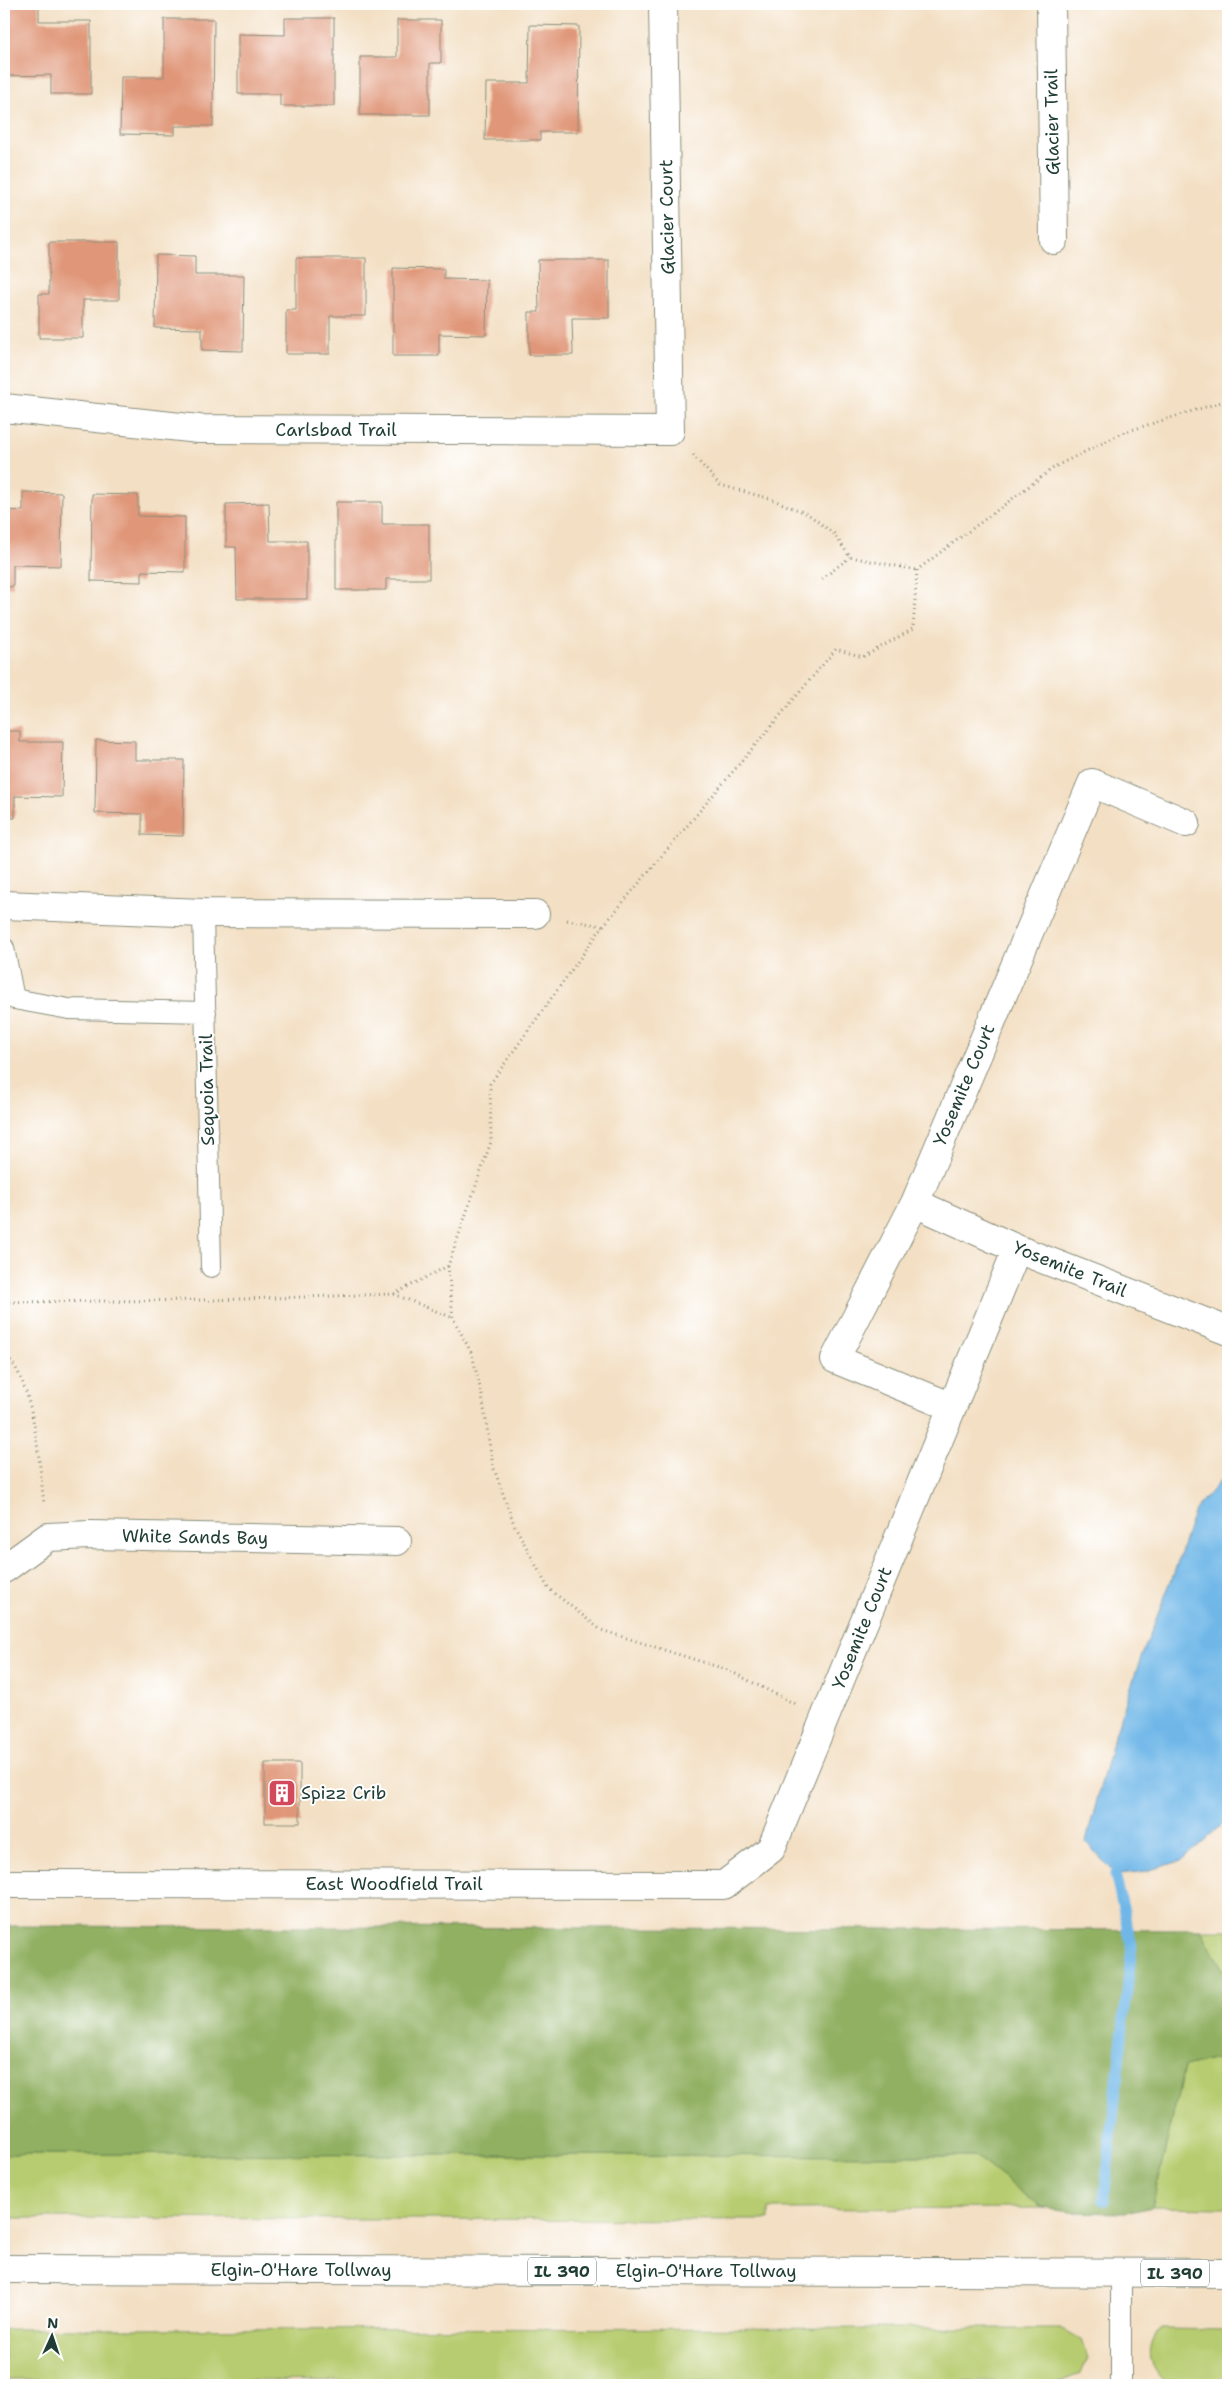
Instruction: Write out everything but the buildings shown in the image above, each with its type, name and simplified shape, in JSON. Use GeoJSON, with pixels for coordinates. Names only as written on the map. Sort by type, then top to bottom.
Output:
{"type":"FeatureCollection","features":[{"type":"Feature","properties":{"kind":"main road","name":"Glacier Court"},"geometry":{"type":"LineString","coordinates":[[663,4],[670,431]]}},
{"type":"Feature","properties":{"kind":"main road","name":"Glacier Trail"},"geometry":{"type":"LineString","coordinates":[[1051,4],[1054,240]]}},
{"type":"Feature","properties":{"kind":"main road","name":"Carlsbad Trail"},"geometry":{"type":"LineString","coordinates":[[4,408],[199,429],[670,431]]}},
{"type":"Feature","properties":{"kind":"main road","name":"Yosemite Court"},"geometry":{"type":"LineString","coordinates":[[952,1407],[835,1359],[914,1203],[1092,783],[1186,823]]}},
{"type":"Feature","properties":{"kind":"main road"},"geometry":{"type":"LineString","coordinates":[[4,905],[203,913],[535,914]]}},
{"type":"Feature","properties":{"kind":"main road","name":"Yosemite Trail"},"geometry":{"type":"LineString","coordinates":[[914,1203],[1017,1249],[1228,1331]]}},
{"type":"Feature","properties":{"kind":"main road","name":"Yosemite Court"},"geometry":{"type":"LineString","coordinates":[[771,1849],[1017,1249]]}},
{"type":"Feature","properties":{"kind":"main road","name":"White Sands Bay"},"geometry":{"type":"LineString","coordinates":[[48,1537],[90,1535],[397,1541]]}},
{"type":"Feature","properties":{"kind":"main road"},"geometry":{"type":"LineString","coordinates":[[4,1569],[48,1537]]}},
{"type":"Feature","properties":{"kind":"main road","name":"East Woodfield Trail"},"geometry":{"type":"LineString","coordinates":[[4,1884],[724,1885],[771,1849]]}},
{"type":"Feature","properties":{"kind":"main road","name":"Elgin-O'Hare Tollway"},"geometry":{"type":"LineString","coordinates":[[4,2269],[1228,2273]]}},
{"type":"Feature","properties":{"kind":"lane","name":"Sequoia Trail"},"geometry":{"type":"LineString","coordinates":[[203,913],[211,1267]]}},
{"type":"Feature","properties":{"kind":"lane"},"geometry":{"type":"LineString","coordinates":[[4,948],[14,999],[69,1009],[206,1012]]}},
{"type":"Feature","properties":{"kind":"lane"},"geometry":{"type":"LineString","coordinates":[[1121,2273],[1122,2385]]}},
{"type":"Feature","properties":{"kind":"path"},"geometry":{"type":"LineString","coordinates":[[670,431],[720,485],[770,499],[808,514],[834,534],[850,557],[917,570],[1056,466],[1125,432],[1228,400]]}},
{"type":"Feature","properties":{"kind":"path"},"geometry":{"type":"LineString","coordinates":[[822,578],[850,557]]}},
{"type":"Feature","properties":{"kind":"path"},"geometry":{"type":"LineString","coordinates":[[824,1719],[728,1670],[601,1630],[548,1588],[514,1524],[493,1466],[482,1396],[472,1354],[453,1318],[448,1266],[491,1142],[490,1084],[603,926],[836,649],[863,657],[913,629],[917,570]]}},
{"type":"Feature","properties":{"kind":"path"},"geometry":{"type":"LineString","coordinates":[[394,1294],[448,1266]]}},
{"type":"Feature","properties":{"kind":"path"},"geometry":{"type":"LineString","coordinates":[[4,1302],[212,1300],[394,1294],[453,1318]]}},
{"type":"Feature","properties":{"kind":"path"},"geometry":{"type":"LineString","coordinates":[[4,1353],[11,1360],[28,1395],[48,1537]]}},
{"type":"Feature","properties":{"kind":"green space"},"geometry":{"type":"Polygon","coordinates":[[[4,1926],[1201,1930],[1228,1979],[1228,2056],[1184,2067],[1152,2207],[1125,2213],[1070,2212],[1042,2208],[975,2156],[4,2154],[4,1926]]]}},
{"type":"Feature","properties":{"kind":"green space"},"geometry":{"type":"Polygon","coordinates":[[[1201,1930],[1228,1930],[1228,1979],[1201,1930]]]}},
{"type":"Feature","properties":{"kind":"green space"},"geometry":{"type":"Polygon","coordinates":[[[1228,2056],[1228,2208],[1152,2207],[1184,2067],[1228,2056]]]}},
{"type":"Feature","properties":{"kind":"green space"},"geometry":{"type":"Polygon","coordinates":[[[4,2154],[975,2156],[1042,2208],[769,2209],[769,2220],[4,2218],[4,2154]]]}},
{"type":"Feature","properties":{"kind":"green space"},"geometry":{"type":"Polygon","coordinates":[[[1061,2328],[1081,2339],[1088,2358],[1081,2375],[1060,2382],[4,2380],[4,2329],[1061,2328]]]}},
{"type":"Feature","properties":{"kind":"green space"},"geometry":{"type":"Polygon","coordinates":[[[1161,2328],[1228,2329],[1228,2381],[1164,2381],[1154,2368],[1150,2355],[1153,2342],[1161,2328]]]}},
{"type":"Feature","properties":{"kind":"water"},"geometry":{"type":"Polygon","coordinates":[[[1228,1472],[1228,1819],[1181,1861],[1141,1872],[1115,1874],[1086,1842],[1111,1746],[1195,1510],[1228,1472]]]}},
{"type":"Feature","properties":{"kind":"waterway"},"geometry":{"type":"LineString","coordinates":[[1104,2200],[1132,1946],[1115,1874]]}},
{"type":"Feature","properties":{"kind":"place","name":"Spizz Crib"},"geometry":{"type":"Point","coordinates":[282,1793]}}]}
